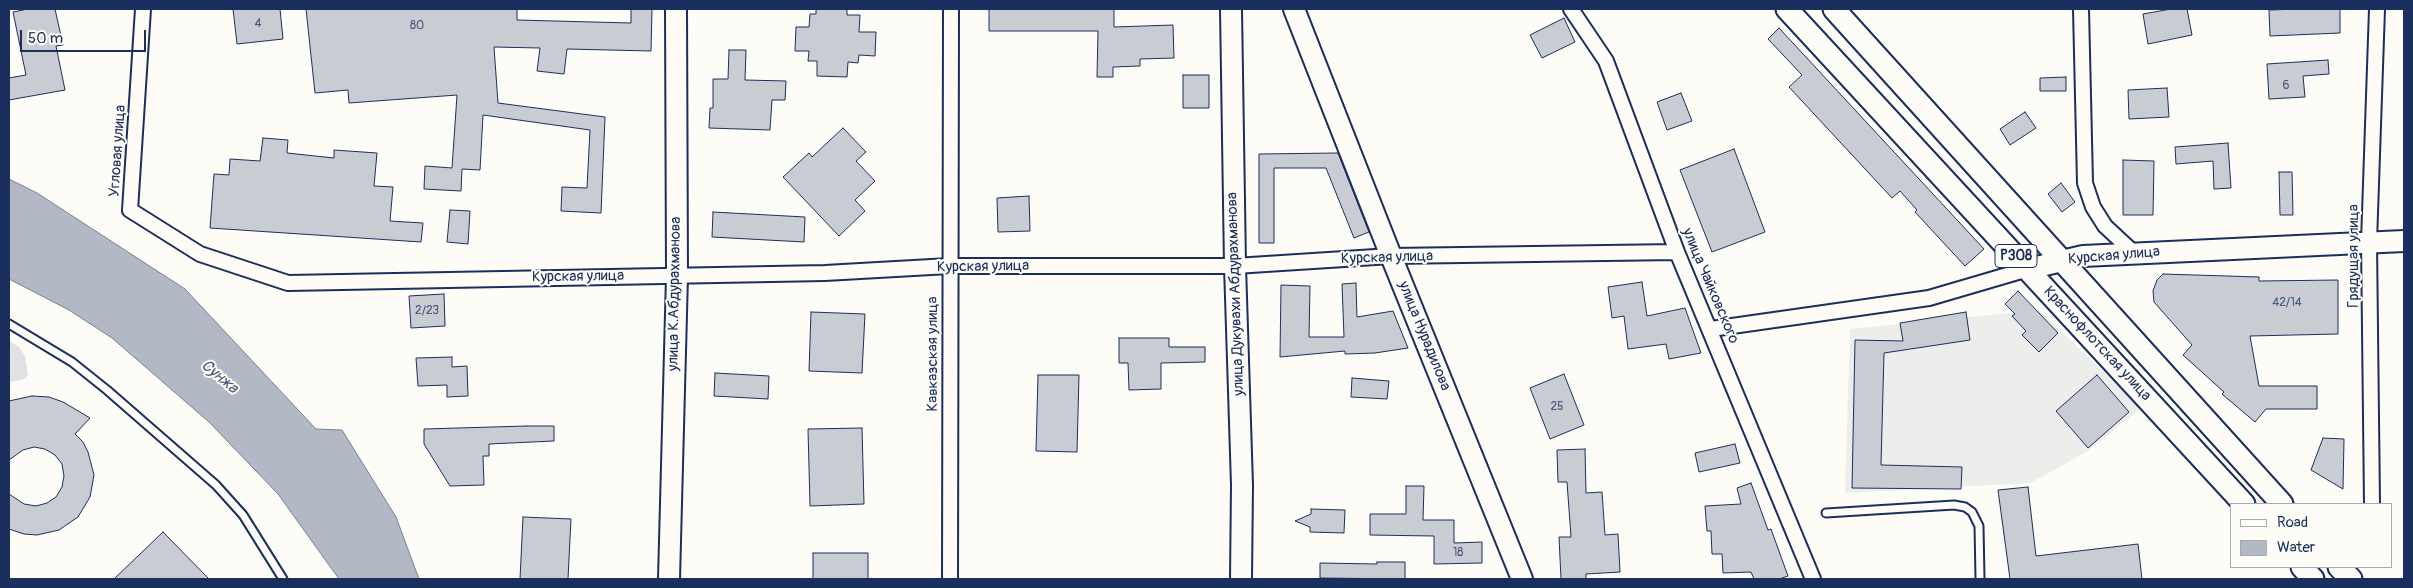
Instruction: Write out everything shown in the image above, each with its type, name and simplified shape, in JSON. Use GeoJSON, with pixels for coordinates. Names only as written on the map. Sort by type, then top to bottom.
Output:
{"type":"FeatureCollection","features":[{"type":"Feature","properties":{"kind":"main road","name":"Краснофлотская улица"},"geometry":{"type":"LineString","coordinates":[[1787,9],[2243,503]]}},
{"type":"Feature","properties":{"kind":"main road","name":"Краснофлотская улица"},"geometry":{"type":"LineString","coordinates":[[1834,9],[2281,503]]}},
{"type":"Feature","properties":{"kind":"main road"},"geometry":{"type":"LineString","coordinates":[[2303,568],[2313,579]]}},
{"type":"Feature","properties":{"kind":"street","name":"Угловая улица"},"geometry":{"type":"LineString","coordinates":[[144,9],[130,210],[200,254],[288,283]]}},
{"type":"Feature","properties":{"kind":"street","name":"улица К.Абдурахманова"},"geometry":{"type":"LineString","coordinates":[[669,579],[677,276],[676,9]]}},
{"type":"Feature","properties":{"kind":"street","name":"Кавказская улица"},"geometry":{"type":"LineString","coordinates":[[950,579],[949,266],[951,9]]}},
{"type":"Feature","properties":{"kind":"street","name":"улица Дукувахи Абдурахманова"},"geometry":{"type":"LineString","coordinates":[[1231,9],[1235,266],[1242,485],[1242,579]]}},
{"type":"Feature","properties":{"kind":"street","name":"улица Нурадилова"},"geometry":{"type":"LineString","coordinates":[[1294,9],[1391,256],[1522,579]]}},
{"type":"Feature","properties":{"kind":"street","name":"улица Чайковского"},"geometry":{"type":"LineString","coordinates":[[1570,9],[1606,61],[1677,252],[1813,579]]}},
{"type":"Feature","properties":{"kind":"street"},"geometry":{"type":"LineString","coordinates":[[2082,9],[2085,184],[2093,207],[2105,226],[2134,253]]}},
{"type":"Feature","properties":{"kind":"street","name":"Грядущая улица"},"geometry":{"type":"LineString","coordinates":[[2372,503],[2369,242],[2377,9]]}},
{"type":"Feature","properties":{"kind":"street","name":"Курская улица"},"geometry":{"type":"LineString","coordinates":[[1710,328],[1929,298],[2083,256],[2404,241]]}},
{"type":"Feature","properties":{"kind":"street","name":"Курская улица"},"geometry":{"type":"LineString","coordinates":[[288,283],[825,273],[949,266],[1235,266],[1391,256],[1677,252]]}},
{"type":"Feature","properties":{"kind":"lane"},"geometry":{"type":"LineString","coordinates":[[9,324],[72,362],[216,485],[243,515],[283,579]]}},
{"type":"Feature","properties":{"kind":"lane"},"geometry":{"type":"LineString","coordinates":[[1826,513],[1954,505],[1965,507],[1972,512],[1979,526],[1980,579]]}},
{"type":"Feature","properties":{"kind":"shaded area"},"geometry":{"type":"Polygon","coordinates":[[[2039,310],[2141,408],[2088,451],[2031,483],[1845,493],[1850,329],[2039,310]]]}},
{"type":"Feature","properties":{"kind":"shaded area"},"geometry":{"type":"Polygon","coordinates":[[[9,341],[19,347],[25,356],[28,375],[24,379],[9,382],[9,341]]]}},
{"type":"Feature","properties":{"kind":"water","name":"Сунжа"},"geometry":{"type":"Polygon","coordinates":[[[9,179],[37,193],[185,289],[316,429],[342,430],[396,517],[419,579],[339,579],[278,494],[209,422],[112,338],[69,310],[9,279],[9,179]]]}},
{"type":"Feature","properties":{"kind":"building"},"geometry":{"type":"Polygon","coordinates":[[[28,9],[55,9],[63,45],[56,46],[65,90],[9,100],[9,78],[26,75],[13,12],[28,9]]]}},
{"type":"Feature","properties":{"kind":"building"},"geometry":{"type":"Polygon","coordinates":[[[233,9],[280,9],[283,39],[237,44],[233,9]]]}},
{"type":"Feature","properties":{"kind":"building"},"geometry":{"type":"Polygon","coordinates":[[[306,9],[517,9],[517,20],[631,23],[631,9],[652,9],[651,51],[567,49],[564,74],[537,71],[540,48],[494,47],[498,103],[605,117],[601,213],[561,211],[562,187],[587,188],[590,130],[483,115],[480,170],[462,169],[461,191],[424,189],[425,166],[452,168],[457,95],[349,103],[348,90],[315,93],[306,9]]]}},
{"type":"Feature","properties":{"kind":"building"},"geometry":{"type":"Polygon","coordinates":[[[816,9],[847,9],[847,15],[860,15],[859,32],[876,32],[875,56],[859,55],[858,63],[848,62],[847,77],[817,76],[817,61],[808,61],[809,51],[795,51],[796,27],[809,27],[810,14],[816,14],[816,9]]]}},
{"type":"Feature","properties":{"kind":"building"},"geometry":{"type":"Polygon","coordinates":[[[989,9],[1114,9],[1114,27],[1173,25],[1174,58],[1140,59],[1140,66],[1113,67],[1113,77],[1097,77],[1098,31],[989,31],[989,9]]]}},
{"type":"Feature","properties":{"kind":"building"},"geometry":{"type":"Polygon","coordinates":[[[2171,9],[2187,9],[2192,35],[2148,44],[2143,14],[2171,9]]]}},
{"type":"Feature","properties":{"kind":"building"},"geometry":{"type":"Polygon","coordinates":[[[2340,9],[2340,33],[2270,36],[2269,10],[2340,9]]]}},
{"type":"Feature","properties":{"kind":"building"},"geometry":{"type":"Polygon","coordinates":[[[1564,18],[1575,42],[1542,58],[1530,35],[1564,18]]]}},
{"type":"Feature","properties":{"kind":"building"},"geometry":{"type":"Polygon","coordinates":[[[1779,28],[1984,249],[1965,266],[1915,212],[1917,210],[1900,191],[1892,198],[1789,87],[1802,75],[1768,39],[1779,28]]]}},
{"type":"Feature","properties":{"kind":"building"},"geometry":{"type":"Polygon","coordinates":[[[729,50],[746,50],[745,80],[786,81],[785,100],[772,100],[770,130],[709,128],[710,108],[713,108],[713,79],[728,79],[729,50]]]}},
{"type":"Feature","properties":{"kind":"building"},"geometry":{"type":"Polygon","coordinates":[[[2328,60],[2329,74],[2303,76],[2305,97],[2269,99],[2267,64],[2328,60]]]}},
{"type":"Feature","properties":{"kind":"building"},"geometry":{"type":"Polygon","coordinates":[[[1183,75],[1209,75],[1209,108],[1183,108],[1183,75]]]}},
{"type":"Feature","properties":{"kind":"building"},"geometry":{"type":"Polygon","coordinates":[[[2066,77],[2066,91],[2040,91],[2040,78],[2066,77]]]}},
{"type":"Feature","properties":{"kind":"building"},"geometry":{"type":"Polygon","coordinates":[[[2167,88],[2169,117],[2129,119],[2128,90],[2167,88]]]}},
{"type":"Feature","properties":{"kind":"building"},"geometry":{"type":"Polygon","coordinates":[[[1681,93],[1692,121],[1667,130],[1657,102],[1681,93]]]}},
{"type":"Feature","properties":{"kind":"building"},"geometry":{"type":"Polygon","coordinates":[[[2025,112],[2036,128],[2010,145],[2000,129],[2025,112]]]}},
{"type":"Feature","properties":{"kind":"building"},"geometry":{"type":"Polygon","coordinates":[[[843,128],[866,152],[856,161],[875,181],[855,200],[865,211],[839,236],[783,177],[809,153],[812,157],[843,128]]]}},
{"type":"Feature","properties":{"kind":"building"},"geometry":{"type":"Polygon","coordinates":[[[263,138],[288,140],[287,153],[334,158],[334,150],[377,153],[374,186],[393,187],[390,221],[423,223],[421,242],[210,228],[214,174],[229,175],[230,159],[260,161],[263,138]]]}},
{"type":"Feature","properties":{"kind":"building"},"geometry":{"type":"Polygon","coordinates":[[[2228,143],[2231,188],[2214,189],[2213,161],[2176,164],[2175,147],[2228,143]]]}},
{"type":"Feature","properties":{"kind":"building"},"geometry":{"type":"Polygon","coordinates":[[[1734,149],[1765,232],[1712,252],[1680,170],[1734,149]]]}},
{"type":"Feature","properties":{"kind":"building"},"geometry":{"type":"Polygon","coordinates":[[[1338,153],[1369,232],[1354,238],[1326,168],[1274,168],[1274,243],[1259,243],[1259,154],[1338,153]]]}},
{"type":"Feature","properties":{"kind":"building"},"geometry":{"type":"Polygon","coordinates":[[[2123,160],[2154,161],[2153,215],[2123,215],[2123,160]]]}},
{"type":"Feature","properties":{"kind":"building"},"geometry":{"type":"Polygon","coordinates":[[[2279,172],[2292,172],[2293,215],[2280,215],[2279,172]]]}},
{"type":"Feature","properties":{"kind":"building"},"geometry":{"type":"Polygon","coordinates":[[[2061,183],[2075,202],[2062,212],[2048,194],[2061,183]]]}},
{"type":"Feature","properties":{"kind":"building"},"geometry":{"type":"Polygon","coordinates":[[[1029,196],[1030,231],[998,232],[997,198],[1029,196]]]}},
{"type":"Feature","properties":{"kind":"building"},"geometry":{"type":"Polygon","coordinates":[[[450,210],[470,211],[468,244],[447,242],[450,210]]]}},
{"type":"Feature","properties":{"kind":"building"},"geometry":{"type":"Polygon","coordinates":[[[713,212],[805,217],[804,242],[712,237],[713,212]]]}},
{"type":"Feature","properties":{"kind":"building"},"geometry":{"type":"Polygon","coordinates":[[[2163,274],[2259,277],[2259,281],[2338,280],[2338,334],[2250,336],[2259,386],[2317,386],[2317,409],[2266,409],[2255,422],[2222,394],[2224,392],[2183,355],[2192,345],[2154,302],[2153,291],[2157,280],[2163,274]]]}},
{"type":"Feature","properties":{"kind":"building"},"geometry":{"type":"Polygon","coordinates":[[[1642,282],[1647,316],[1685,308],[1701,353],[1669,359],[1666,344],[1628,349],[1624,316],[1612,318],[1608,287],[1642,282]]]}},
{"type":"Feature","properties":{"kind":"building"},"geometry":{"type":"Polygon","coordinates":[[[1356,283],[1357,317],[1393,311],[1408,348],[1375,353],[1345,354],[1345,351],[1280,357],[1281,285],[1310,286],[1309,337],[1344,337],[1342,284],[1356,283]]]}},
{"type":"Feature","properties":{"kind":"building"},"geometry":{"type":"Polygon","coordinates":[[[2018,291],[2058,333],[2039,352],[2022,335],[2026,331],[2012,316],[2015,314],[2005,304],[2018,291]]]}},
{"type":"Feature","properties":{"kind":"building"},"geometry":{"type":"Polygon","coordinates":[[[444,294],[445,326],[411,328],[409,296],[444,294]]]}},
{"type":"Feature","properties":{"kind":"building"},"geometry":{"type":"Polygon","coordinates":[[[811,312],[865,314],[862,373],[809,371],[811,312]]]}},
{"type":"Feature","properties":{"kind":"building"},"geometry":{"type":"Polygon","coordinates":[[[1966,312],[1970,340],[1884,353],[1881,465],[1962,467],[1961,489],[1852,488],[1855,340],[1903,341],[1900,323],[1966,312]]]}},
{"type":"Feature","properties":{"kind":"building"},"geometry":{"type":"Polygon","coordinates":[[[1119,338],[1169,338],[1169,347],[1205,347],[1205,362],[1161,363],[1161,389],[1129,390],[1128,363],[1119,363],[1119,338]]]}},
{"type":"Feature","properties":{"kind":"building"},"geometry":{"type":"Polygon","coordinates":[[[452,357],[452,367],[467,366],[468,396],[447,397],[447,385],[418,386],[416,358],[452,357]]]}},
{"type":"Feature","properties":{"kind":"building"},"geometry":{"type":"Polygon","coordinates":[[[715,373],[769,376],[768,399],[714,396],[715,373]]]}},
{"type":"Feature","properties":{"kind":"building"},"geometry":{"type":"Polygon","coordinates":[[[1564,374],[1584,425],[1550,439],[1530,388],[1564,374]]]}},
{"type":"Feature","properties":{"kind":"building"},"geometry":{"type":"Polygon","coordinates":[[[1038,375],[1079,375],[1077,452],[1036,451],[1038,375]]]}},
{"type":"Feature","properties":{"kind":"building"},"geometry":{"type":"Polygon","coordinates":[[[2097,375],[2129,412],[2088,448],[2056,411],[2097,375]]]}},
{"type":"Feature","properties":{"kind":"building"},"geometry":{"type":"Polygon","coordinates":[[[1352,378],[1389,381],[1387,399],[1351,397],[1352,378]]]}},
{"type":"Feature","properties":{"kind":"building"},"geometry":{"type":"Polygon","coordinates":[[[32,396],[49,397],[63,402],[90,418],[75,434],[83,442],[88,452],[94,475],[90,497],[78,517],[59,530],[37,535],[24,534],[9,529],[9,494],[24,504],[36,506],[47,503],[56,497],[62,487],[64,476],[62,464],[55,455],[45,449],[34,447],[23,450],[9,460],[9,401],[32,396]]]}},
{"type":"Feature","properties":{"kind":"building"},"geometry":{"type":"Polygon","coordinates":[[[554,426],[554,441],[489,444],[489,456],[483,456],[484,485],[450,486],[424,444],[424,429],[554,426]]]}},
{"type":"Feature","properties":{"kind":"building"},"geometry":{"type":"Polygon","coordinates":[[[862,428],[864,504],[810,506],[808,429],[862,428]]]}},
{"type":"Feature","properties":{"kind":"building"},"geometry":{"type":"Polygon","coordinates":[[[2323,438],[2344,439],[2343,489],[2311,470],[2323,438]]]}},
{"type":"Feature","properties":{"kind":"building"},"geometry":{"type":"Polygon","coordinates":[[[1735,444],[1740,463],[1699,472],[1695,453],[1735,444]]]}},
{"type":"Feature","properties":{"kind":"building"},"geometry":{"type":"Polygon","coordinates":[[[1585,449],[1586,493],[1602,492],[1605,535],[1618,534],[1620,572],[1586,574],[1586,579],[1561,579],[1559,537],[1571,537],[1567,482],[1558,482],[1557,450],[1585,449]]]}},
{"type":"Feature","properties":{"kind":"building"},"geometry":{"type":"Polygon","coordinates":[[[1751,483],[1768,530],[1771,529],[1788,576],[1779,579],[1754,579],[1751,572],[1723,573],[1722,554],[1712,554],[1711,531],[1707,531],[1705,506],[1741,504],[1737,488],[1751,483]]]}},
{"type":"Feature","properties":{"kind":"building"},"geometry":{"type":"Polygon","coordinates":[[[1406,486],[1424,486],[1423,520],[1454,520],[1454,543],[1482,542],[1482,563],[1434,564],[1434,536],[1370,535],[1370,514],[1406,514],[1406,486]]]}},
{"type":"Feature","properties":{"kind":"building"},"geometry":{"type":"Polygon","coordinates":[[[2028,487],[2036,556],[2138,544],[2142,579],[2010,579],[1998,490],[2028,487]]]}},
{"type":"Feature","properties":{"kind":"building"},"geometry":{"type":"Polygon","coordinates":[[[1311,509],[1345,510],[1344,533],[1310,532],[1310,527],[1295,521],[1311,514],[1311,509]]]}},
{"type":"Feature","properties":{"kind":"building"},"geometry":{"type":"Polygon","coordinates":[[[523,517],[571,519],[568,579],[520,579],[523,517]]]}},
{"type":"Feature","properties":{"kind":"building"},"geometry":{"type":"Polygon","coordinates":[[[163,532],[209,579],[114,579],[163,532]]]}},
{"type":"Feature","properties":{"kind":"building"},"geometry":{"type":"Polygon","coordinates":[[[813,553],[868,553],[868,579],[813,579],[813,553]]]}},
{"type":"Feature","properties":{"kind":"building"},"geometry":{"type":"Polygon","coordinates":[[[1377,562],[1405,562],[1405,579],[1320,578],[1320,563],[1377,564],[1377,562]]]}}]}
